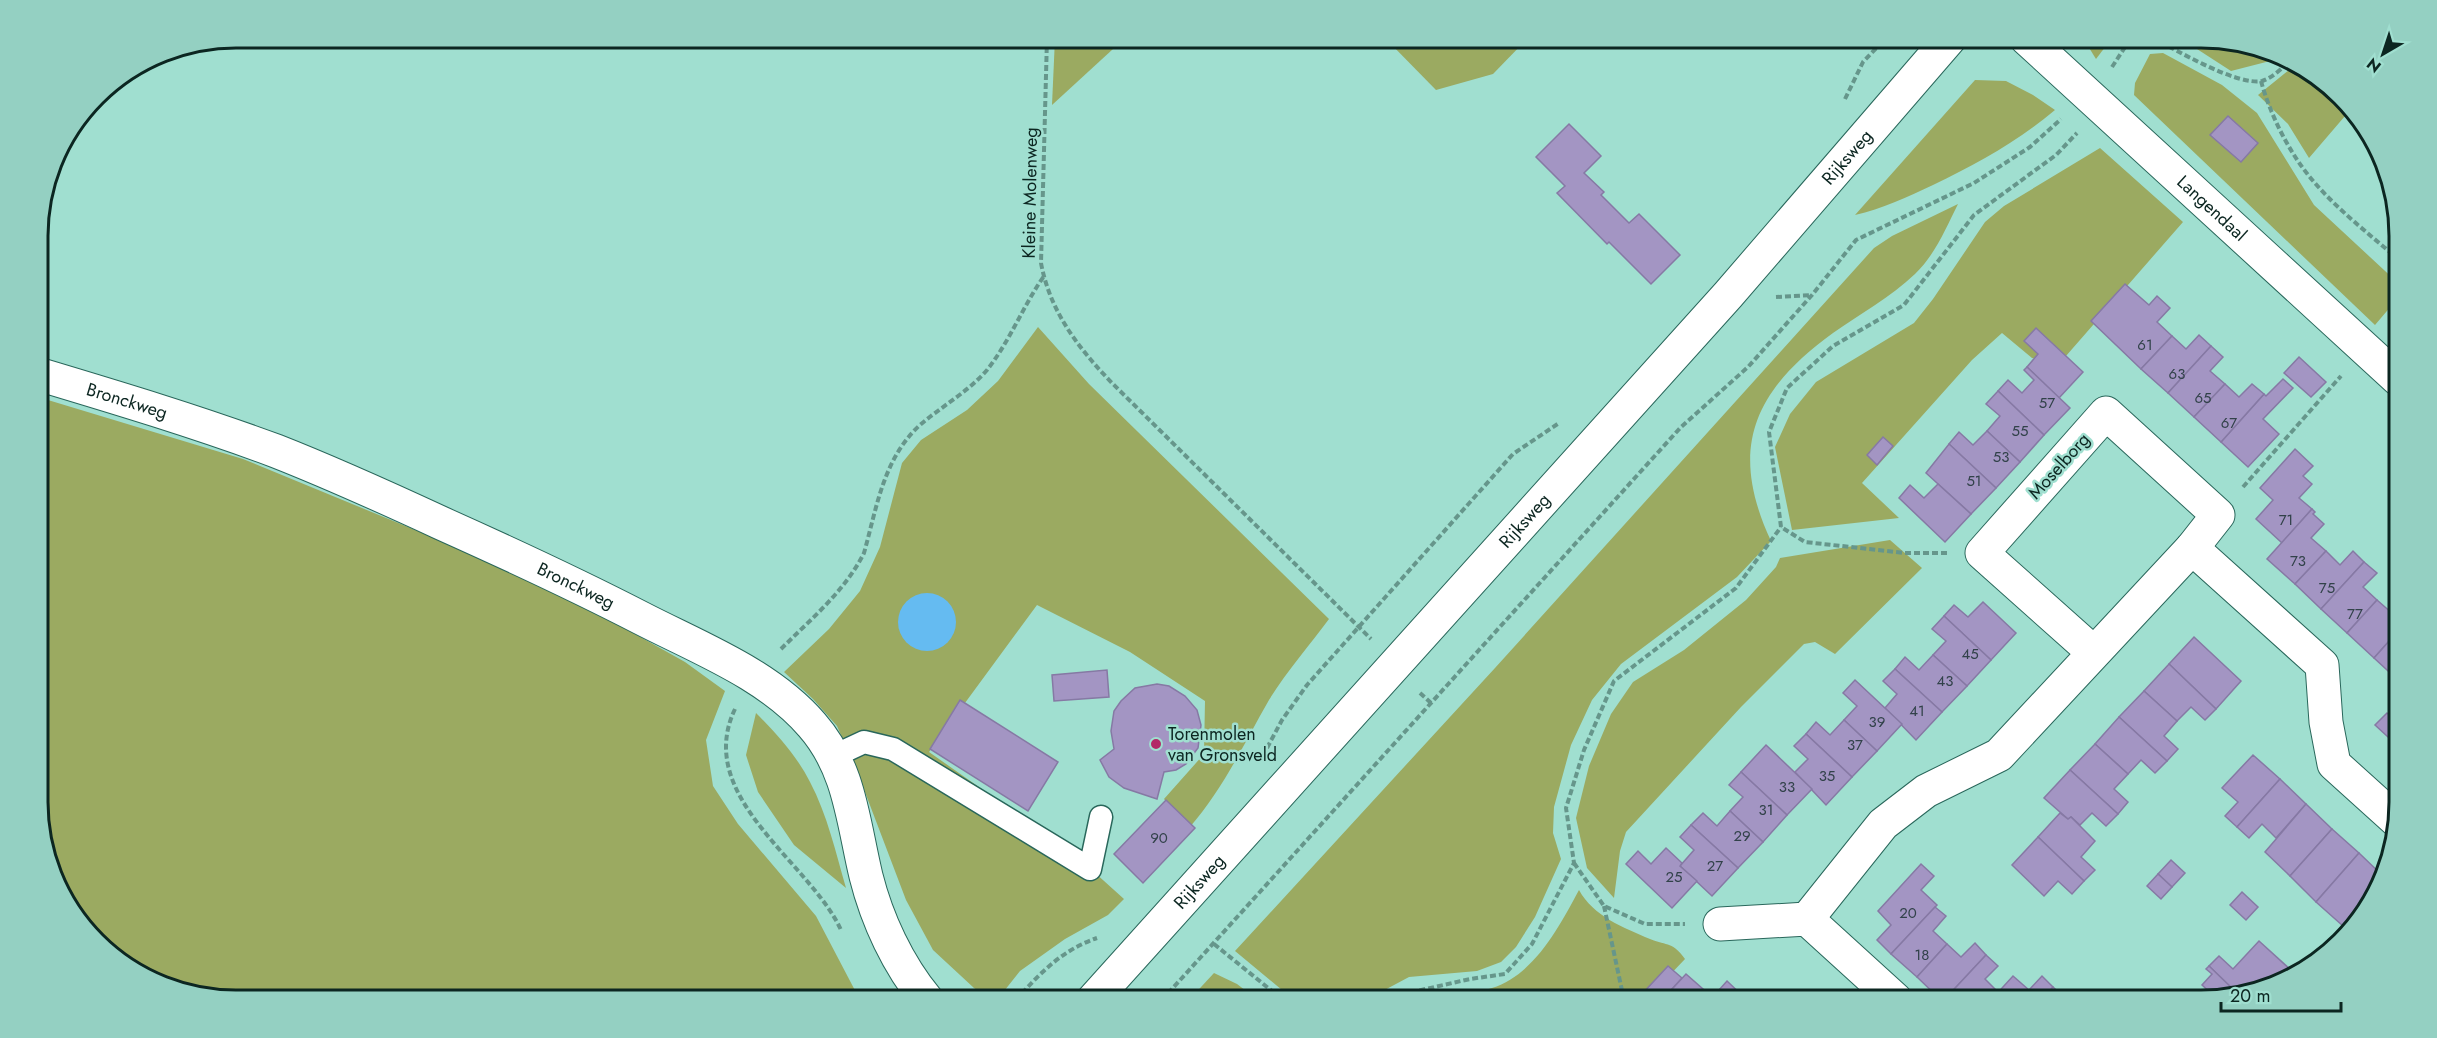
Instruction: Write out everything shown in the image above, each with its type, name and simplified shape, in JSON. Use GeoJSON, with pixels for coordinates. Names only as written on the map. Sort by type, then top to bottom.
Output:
{"type":"FeatureCollection","features":[{"type":"Feature","properties":{"kind":"street","name":"Rijksweg"},"geometry":{"type":"LineString","coordinates":[[1102,990],[1728,296],[1941,48]]}},
{"type":"Feature","properties":{"kind":"street","name":"Langendaal"},"geometry":{"type":"LineString","coordinates":[[2037,48],[2389,371]]}},
{"type":"Feature","properties":{"kind":"street","name":"Bronckweg"},"geometry":{"type":"LineString","coordinates":[[48,377],[226,434],[334,475],[542,569],[755,678],[812,724],[834,756],[850,797],[878,916],[919,990]]}},
{"type":"Feature","properties":{"kind":"street","name":"Moselborg"},"geometry":{"type":"LineString","coordinates":[[1982,553],[2106,414],[2218,515]]}},
{"type":"Feature","properties":{"kind":"street"},"geometry":{"type":"LineString","coordinates":[[1807,919],[1883,824],[1926,791],[1999,755],[2093,651],[2192,548],[2218,515]]}},
{"type":"Feature","properties":{"kind":"street"},"geometry":{"type":"LineString","coordinates":[[2192,548],[2322,665],[2326,722],[2334,764],[2388,813]]}},
{"type":"Feature","properties":{"kind":"street"},"geometry":{"type":"LineString","coordinates":[[1982,553],[2093,651]]}},
{"type":"Feature","properties":{"kind":"street"},"geometry":{"type":"LineString","coordinates":[[1720,924],[1807,919],[1885,990]]}},
{"type":"Feature","properties":{"kind":"lane"},"geometry":{"type":"LineString","coordinates":[[834,756],[864,742],[893,749],[1090,869],[1101,817]]}},
{"type":"Feature","properties":{"kind":"path","name":"Kleine Molenweg"},"geometry":{"type":"LineString","coordinates":[[844,938],[826,902],[764,833],[742,801],[726,750],[726,734],[731,717],[744,690],[848,582],[864,553],[888,467],[900,446],[921,424],[961,394],[984,373],[1005,345],[1028,299],[1044,276],[1041,263],[1041,223],[1047,48]]}},
{"type":"Feature","properties":{"kind":"path"},"geometry":{"type":"LineString","coordinates":[[2174,48],[2228,74],[2247,80],[2261,81],[2271,77],[2283,67]]}},
{"type":"Feature","properties":{"kind":"path"},"geometry":{"type":"LineString","coordinates":[[2261,81],[2266,98],[2290,147],[2310,178],[2389,251]]}},
{"type":"Feature","properties":{"kind":"path"},"geometry":{"type":"LineString","coordinates":[[1622,990],[1604,906],[1574,863],[1566,808],[1584,750],[1614,681],[1736,588],[1781,527],[1769,432],[1787,388],[1833,346],[1904,305],[1974,215],[2056,154],[2095,101]]}},
{"type":"Feature","properties":{"kind":"path"},"geometry":{"type":"LineString","coordinates":[[1171,990],[1681,427],[1748,368],[1812,295],[1856,240],[1974,183],[2095,101]]}},
{"type":"Feature","properties":{"kind":"path"},"geometry":{"type":"LineString","coordinates":[[1044,276],[1050,297],[1070,333],[1096,366],[1359,627],[1513,454],[1562,422]]}},
{"type":"Feature","properties":{"kind":"path"},"geometry":{"type":"LineString","coordinates":[[2218,515],[2365,348]]}},
{"type":"Feature","properties":{"kind":"path"},"geometry":{"type":"LineString","coordinates":[[1781,527],[1805,542],[1905,553],[1982,553]]}},
{"type":"Feature","properties":{"kind":"path"},"geometry":{"type":"LineString","coordinates":[[1421,990],[1505,974],[1532,944],[1574,863]]}},
{"type":"Feature","properties":{"kind":"path"},"geometry":{"type":"LineString","coordinates":[[1604,906],[1644,924],[1720,924]]}},
{"type":"Feature","properties":{"kind":"path"},"geometry":{"type":"LineString","coordinates":[[1214,944],[1271,990]]}},
{"type":"Feature","properties":{"kind":"green space"},"geometry":{"type":"Polygon","coordinates":[[[1055,48],[1114,48],[1052,105],[1055,48]]]}},
{"type":"Feature","properties":{"kind":"green space"},"geometry":{"type":"Polygon","coordinates":[[[1395,48],[1518,48],[1493,74],[1436,90],[1395,48]]]}},
{"type":"Feature","properties":{"kind":"green space"},"geometry":{"type":"Polygon","coordinates":[[[2089,48],[2104,48],[2096,59],[2089,48]]]}},
{"type":"Feature","properties":{"kind":"green space"},"geometry":{"type":"Polygon","coordinates":[[[2195,48],[2213,48],[2249,54],[2270,61],[2231,71],[2195,48]]]}},
{"type":"Feature","properties":{"kind":"green space"},"geometry":{"type":"Polygon","coordinates":[[[2163,53],[2222,85],[2257,113],[2314,205],[2389,275],[2389,309],[2375,325],[2134,95],[2135,83],[2150,54],[2163,53]]]}},
{"type":"Feature","properties":{"kind":"green space"},"geometry":{"type":"Polygon","coordinates":[[[2289,70],[2315,87],[2345,116],[2309,158],[2288,124],[2258,95],[2289,70]]]}},
{"type":"Feature","properties":{"kind":"green space"},"geometry":{"type":"Polygon","coordinates":[[[1975,80],[2006,81],[2055,110],[1996,152],[1965,169],[1894,202],[1855,215],[1975,80]]]}},
{"type":"Feature","properties":{"kind":"green space"},"geometry":{"type":"Polygon","coordinates":[[[2100,148],[2183,222],[2059,364],[2032,358],[2002,333],[1972,360],[1862,483],[1899,518],[1792,530],[1775,447],[1790,414],[1816,382],[1914,323],[1985,222],[2004,206],[2100,148]]]}},
{"type":"Feature","properties":{"kind":"green space"},"geometry":{"type":"Polygon","coordinates":[[[1958,204],[1934,250],[1922,267],[1896,290],[1833,333],[1806,355],[1784,377],[1767,400],[1756,424],[1751,450],[1751,478],[1758,508],[1771,541],[1737,577],[1621,664],[1592,700],[1571,745],[1554,807],[1553,833],[1561,859],[1535,917],[1516,947],[1501,962],[1477,971],[1409,977],[1385,990],[1282,990],[1235,951],[1495,668],[1874,248],[1892,236],[1958,204]]]}},
{"type":"Feature","properties":{"kind":"green space"},"geometry":{"type":"Polygon","coordinates":[[[1038,327],[1089,384],[1329,619],[1269,700],[1223,782],[1189,828],[1164,799],[1204,754],[1205,701],[1130,652],[1037,605],[929,752],[1073,853],[1124,899],[1108,915],[1065,939],[1020,971],[1005,990],[977,990],[933,950],[906,900],[860,779],[837,726],[784,672],[829,629],[860,591],[880,547],[902,463],[921,440],[967,410],[998,381],[1038,327]]]}},
{"type":"Feature","properties":{"kind":"green space"},"geometry":{"type":"Polygon","coordinates":[[[48,400],[243,459],[544,583],[685,662],[725,691],[706,740],[713,786],[738,824],[816,916],[855,990],[224,990],[188,984],[142,965],[103,935],[73,896],[54,850],[50,826],[48,802],[48,400]]]}},
{"type":"Feature","properties":{"kind":"green space"},"geometry":{"type":"Polygon","coordinates":[[[1890,540],[1922,568],[1835,654],[1815,642],[1804,644],[1741,707],[1626,832],[1620,851],[1614,898],[1587,868],[1576,818],[1589,766],[1611,714],[1633,682],[1684,650],[1746,600],[1776,567],[1780,558],[1890,540]]]}},
{"type":"Feature","properties":{"kind":"green space"},"geometry":{"type":"Polygon","coordinates":[[[756,713],[786,745],[810,782],[826,820],[846,888],[794,845],[758,792],[746,755],[756,713]]]}},
{"type":"Feature","properties":{"kind":"green space"},"geometry":{"type":"Polygon","coordinates":[[[1579,890],[1592,907],[1610,920],[1640,935],[1670,945],[1685,959],[1656,990],[1484,990],[1507,981],[1521,972],[1544,948],[1579,890]]]}},
{"type":"Feature","properties":{"kind":"green space"},"geometry":{"type":"Polygon","coordinates":[[[1214,973],[1245,990],[1198,990],[1214,973]]]}},
{"type":"Feature","properties":{"kind":"water"},"geometry":{"type":"Polygon","coordinates":[[[921,593],[933,593],[948,601],[956,616],[956,628],[948,643],[933,651],[921,651],[906,643],[898,628],[898,616],[906,601],[921,593]]]}},
{"type":"Feature","properties":{"kind":"building"},"geometry":{"type":"Polygon","coordinates":[[[2228,116],[2258,143],[2241,162],[2210,135],[2228,116]]]}},
{"type":"Feature","properties":{"kind":"building"},"geometry":{"type":"Polygon","coordinates":[[[1569,124],[1601,156],[1584,173],[1604,192],[1601,195],[1629,223],[1639,214],[1680,255],[1651,284],[1609,242],[1607,244],[1557,193],[1565,186],[1536,157],[1569,124]]]}},
{"type":"Feature","properties":{"kind":"building"},"geometry":{"type":"Polygon","coordinates":[[[2125,284],[2149,305],[2157,296],[2170,308],[2157,322],[2172,336],[2141,369],[2091,321],[2125,284]]]}},
{"type":"Feature","properties":{"kind":"building"},"geometry":{"type":"Polygon","coordinates":[[[2036,328],[2083,372],[2059,398],[2027,367],[2038,354],[2024,341],[2036,328]]]}},
{"type":"Feature","properties":{"kind":"building"},"geometry":{"type":"Polygon","coordinates":[[[2199,335],[2211,346],[2168,393],[2141,369],[2172,336],[2186,349],[2199,335]]]}},
{"type":"Feature","properties":{"kind":"building"},"geometry":{"type":"Polygon","coordinates":[[[2211,346],[2223,357],[2210,371],[2225,384],[2194,417],[2168,393],[2211,346]]]}},
{"type":"Feature","properties":{"kind":"building"},"geometry":{"type":"Polygon","coordinates":[[[2299,357],[2326,382],[2311,397],[2284,373],[2299,357]]]}},
{"type":"Feature","properties":{"kind":"building"},"geometry":{"type":"Polygon","coordinates":[[[2027,367],[2070,408],[2044,435],[1998,391],[2008,380],[2022,393],[2034,380],[2024,370],[2027,367]]]}},
{"type":"Feature","properties":{"kind":"building"},"geometry":{"type":"Polygon","coordinates":[[[2283,379],[2293,388],[2263,419],[2279,434],[2248,467],[2221,442],[2264,394],[2266,396],[2283,379]]]}},
{"type":"Feature","properties":{"kind":"building"},"geometry":{"type":"Polygon","coordinates":[[[2225,384],[2239,397],[2252,384],[2264,394],[2221,442],[2194,417],[2225,384]]]}},
{"type":"Feature","properties":{"kind":"building"},"geometry":{"type":"Polygon","coordinates":[[[1998,391],[2044,435],[2020,462],[1987,431],[2000,416],[1986,404],[1998,391]]]}},
{"type":"Feature","properties":{"kind":"building"},"geometry":{"type":"Polygon","coordinates":[[[1987,431],[2020,462],[1996,488],[1949,444],[1959,432],[1973,445],[1987,431]]]}},
{"type":"Feature","properties":{"kind":"building"},"geometry":{"type":"Polygon","coordinates":[[[1883,437],[1893,446],[1877,465],[1867,455],[1883,437]]]}},
{"type":"Feature","properties":{"kind":"building"},"geometry":{"type":"Polygon","coordinates":[[[1949,444],[1996,488],[1971,514],[1926,473],[1949,444]]]}},
{"type":"Feature","properties":{"kind":"building"},"geometry":{"type":"Polygon","coordinates":[[[2295,449],[2313,466],[2303,476],[2312,484],[2299,498],[2312,509],[2282,543],[2256,519],[2273,500],[2260,488],[2295,449]]]}},
{"type":"Feature","properties":{"kind":"building"},"geometry":{"type":"Polygon","coordinates":[[[1938,484],[1971,514],[1945,542],[1899,498],[1910,485],[1924,498],[1938,484]]]}},
{"type":"Feature","properties":{"kind":"building"},"geometry":{"type":"Polygon","coordinates":[[[2312,509],[2315,512],[2313,514],[2324,524],[2311,538],[2326,551],[2295,584],[2267,559],[2312,509]]]}},
{"type":"Feature","properties":{"kind":"building"},"geometry":{"type":"Polygon","coordinates":[[[2326,551],[2340,565],[2353,551],[2364,562],[2321,609],[2295,584],[2326,551]]]}},
{"type":"Feature","properties":{"kind":"building"},"geometry":{"type":"Polygon","coordinates":[[[2364,562],[2377,573],[2363,587],[2377,600],[2347,633],[2321,609],[2364,562]]]}},
{"type":"Feature","properties":{"kind":"building"},"geometry":{"type":"Polygon","coordinates":[[[2377,600],[2389,610],[2389,641],[2374,658],[2347,633],[2377,600]]]}},
{"type":"Feature","properties":{"kind":"building"},"geometry":{"type":"Polygon","coordinates":[[[1983,602],[2016,633],[1991,660],[1944,616],[1954,605],[1968,617],[1983,602]]]}},
{"type":"Feature","properties":{"kind":"building"},"geometry":{"type":"Polygon","coordinates":[[[1944,616],[1991,660],[1967,686],[1933,655],[1946,641],[1932,629],[1944,616]]]}},
{"type":"Feature","properties":{"kind":"building"},"geometry":{"type":"Polygon","coordinates":[[[2194,637],[2241,681],[2216,709],[2169,664],[2194,637]]]}},
{"type":"Feature","properties":{"kind":"building"},"geometry":{"type":"Polygon","coordinates":[[[2389,641],[2389,672],[2374,658],[2389,641]]]}},
{"type":"Feature","properties":{"kind":"building"},"geometry":{"type":"Polygon","coordinates":[[[1933,655],[1967,686],[1942,712],[1895,669],[1905,657],[1919,670],[1933,655]]]}},
{"type":"Feature","properties":{"kind":"building"},"geometry":{"type":"Polygon","coordinates":[[[2169,664],[2216,709],[2205,720],[2191,707],[2177,721],[2144,691],[2169,664]]]}},
{"type":"Feature","properties":{"kind":"building"},"geometry":{"type":"Polygon","coordinates":[[[1895,669],[1942,712],[1916,740],[1885,708],[1897,694],[1883,681],[1895,669]]]}},
{"type":"Feature","properties":{"kind":"building"},"geometry":{"type":"Polygon","coordinates":[[[1107,670],[1109,697],[1054,701],[1052,675],[1107,670]]]}},
{"type":"Feature","properties":{"kind":"building"},"geometry":{"type":"Polygon","coordinates":[[[1855,680],[1902,724],[1877,751],[1844,720],[1857,706],[1843,693],[1855,680]]]}},
{"type":"Feature","properties":{"kind":"building","name":"Torenmolen van Gronsveld"},"geometry":{"type":"Polygon","coordinates":[[[1157,684],[1169,686],[1185,696],[1197,710],[1201,725],[1198,748],[1186,764],[1176,770],[1164,772],[1157,799],[1124,788],[1109,777],[1100,760],[1114,749],[1111,731],[1114,711],[1121,701],[1135,688],[1157,684]]]}},
{"type":"Feature","properties":{"kind":"building"},"geometry":{"type":"Polygon","coordinates":[[[2144,691],[2177,721],[2164,736],[2178,749],[2167,761],[2119,717],[2144,691]]]}},
{"type":"Feature","properties":{"kind":"building"},"geometry":{"type":"Polygon","coordinates":[[[960,700],[1058,762],[1028,811],[930,749],[960,700]]]}},
{"type":"Feature","properties":{"kind":"building"},"geometry":{"type":"Polygon","coordinates":[[[2387,713],[2389,715],[2389,736],[2388,737],[2375,725],[2387,713]]]}},
{"type":"Feature","properties":{"kind":"building"},"geometry":{"type":"Polygon","coordinates":[[[2119,717],[2167,761],[2155,773],[2141,760],[2128,774],[2095,744],[2119,717]]]}},
{"type":"Feature","properties":{"kind":"building"},"geometry":{"type":"Polygon","coordinates":[[[1844,720],[1877,751],[1852,777],[1806,734],[1816,722],[1830,735],[1844,720]]]}},
{"type":"Feature","properties":{"kind":"building"},"geometry":{"type":"Polygon","coordinates":[[[1806,734],[1852,777],[1826,805],[1795,772],[1808,759],[1794,746],[1806,734]]]}},
{"type":"Feature","properties":{"kind":"building"},"geometry":{"type":"Polygon","coordinates":[[[2095,744],[2128,774],[2114,789],[2128,802],[2118,814],[2070,770],[2095,744]]]}},
{"type":"Feature","properties":{"kind":"building"},"geometry":{"type":"Polygon","coordinates":[[[1766,745],[1812,789],[1787,815],[1741,772],[1766,745]]]}},
{"type":"Feature","properties":{"kind":"building"},"geometry":{"type":"Polygon","coordinates":[[[2253,755],[2280,779],[2237,827],[2225,816],[2238,802],[2222,788],[2253,755]]]}},
{"type":"Feature","properties":{"kind":"building"},"geometry":{"type":"Polygon","coordinates":[[[2070,770],[2118,814],[2106,826],[2092,813],[2080,825],[2071,817],[2068,819],[2044,798],[2070,770]]]}},
{"type":"Feature","properties":{"kind":"building"},"geometry":{"type":"Polygon","coordinates":[[[1741,772],[1787,815],[1763,842],[1730,811],[1743,797],[1729,785],[1741,772]]]}},
{"type":"Feature","properties":{"kind":"building"},"geometry":{"type":"Polygon","coordinates":[[[2280,779],[2306,804],[2276,838],[2262,824],[2249,838],[2237,827],[2280,779]]]}},
{"type":"Feature","properties":{"kind":"building"},"geometry":{"type":"Polygon","coordinates":[[[1166,800],[1195,828],[1143,883],[1114,854],[1166,800]]]}},
{"type":"Feature","properties":{"kind":"building"},"geometry":{"type":"Polygon","coordinates":[[[2306,804],[2332,829],[2290,876],[2265,852],[2306,804]]]}},
{"type":"Feature","properties":{"kind":"building"},"geometry":{"type":"Polygon","coordinates":[[[1730,811],[1763,842],[1738,868],[1691,825],[1703,813],[1717,826],[1730,811]]]}},
{"type":"Feature","properties":{"kind":"building"},"geometry":{"type":"Polygon","coordinates":[[[2060,813],[2068,819],[2071,817],[2095,841],[2081,857],[2095,870],[2084,881],[2038,837],[2060,813]]]}},
{"type":"Feature","properties":{"kind":"building"},"geometry":{"type":"Polygon","coordinates":[[[1691,825],[1738,868],[1712,896],[1680,866],[1694,850],[1680,837],[1691,825]]]}},
{"type":"Feature","properties":{"kind":"building"},"geometry":{"type":"Polygon","coordinates":[[[2332,829],[2359,853],[2316,902],[2290,876],[2332,829]]]}},
{"type":"Feature","properties":{"kind":"building"},"geometry":{"type":"Polygon","coordinates":[[[2038,837],[2084,881],[2072,894],[2058,881],[2044,896],[2012,865],[2038,837]]]}},
{"type":"Feature","properties":{"kind":"building"},"geometry":{"type":"Polygon","coordinates":[[[1666,848],[1682,863],[1680,866],[1697,881],[1672,908],[1626,864],[1638,851],[1651,864],[1666,848]]]}},
{"type":"Feature","properties":{"kind":"building"},"geometry":{"type":"Polygon","coordinates":[[[2359,853],[2376,870],[2364,896],[2342,925],[2316,902],[2359,853]]]}},
{"type":"Feature","properties":{"kind":"building"},"geometry":{"type":"Polygon","coordinates":[[[2171,860],[2185,873],[2172,887],[2158,874],[2171,860]]]}},
{"type":"Feature","properties":{"kind":"building"},"geometry":{"type":"Polygon","coordinates":[[[1921,864],[1934,876],[1921,890],[1937,905],[1891,954],[1877,940],[1891,925],[1878,911],[1921,864]]]}},
{"type":"Feature","properties":{"kind":"building"},"geometry":{"type":"Polygon","coordinates":[[[2158,874],[2172,887],[2161,899],[2147,886],[2158,874]]]}},
{"type":"Feature","properties":{"kind":"building"},"geometry":{"type":"Polygon","coordinates":[[[2242,892],[2258,907],[2246,920],[2230,905],[2242,892]]]}},
{"type":"Feature","properties":{"kind":"building"},"geometry":{"type":"Polygon","coordinates":[[[1935,907],[1946,916],[1933,931],[1947,944],[1917,977],[1891,954],[1935,907]]]}},
{"type":"Feature","properties":{"kind":"building"},"geometry":{"type":"Polygon","coordinates":[[[2259,941],[2289,968],[2249,984],[2231,987],[2209,966],[2219,956],[2233,969],[2259,941]]]}},
{"type":"Feature","properties":{"kind":"building"},"geometry":{"type":"Polygon","coordinates":[[[1975,943],[1986,955],[1953,990],[1931,990],[1917,977],[1947,944],[1961,957],[1975,943]]]}},
{"type":"Feature","properties":{"kind":"building"},"geometry":{"type":"Polygon","coordinates":[[[1986,955],[1998,966],[1985,979],[1996,990],[1953,990],[1986,955]]]}},
{"type":"Feature","properties":{"kind":"building"},"geometry":{"type":"Polygon","coordinates":[[[1668,966],[1682,978],[1671,990],[1646,990],[1668,966]]]}},
{"type":"Feature","properties":{"kind":"building"},"geometry":{"type":"Polygon","coordinates":[[[2209,966],[2231,987],[2207,990],[2202,985],[2212,974],[2206,969],[2209,966]]]}},
{"type":"Feature","properties":{"kind":"building"},"geometry":{"type":"Polygon","coordinates":[[[1686,974],[1704,990],[1671,990],[1686,974]]]}},
{"type":"Feature","properties":{"kind":"building"},"geometry":{"type":"Polygon","coordinates":[[[2013,976],[2029,990],[2000,990],[2013,976]]]}},
{"type":"Feature","properties":{"kind":"building"},"geometry":{"type":"Polygon","coordinates":[[[2042,976],[2053,987],[2050,990],[2029,990],[2042,976]]]}},
{"type":"Feature","properties":{"kind":"building"},"geometry":{"type":"Polygon","coordinates":[[[1727,981],[1736,990],[1719,990],[1727,981]]]}},
{"type":"Feature","properties":{"kind":"place","name":"Torenmolen van Gronsveld"},"geometry":{"type":"Point","coordinates":[1156,744]}}]}
